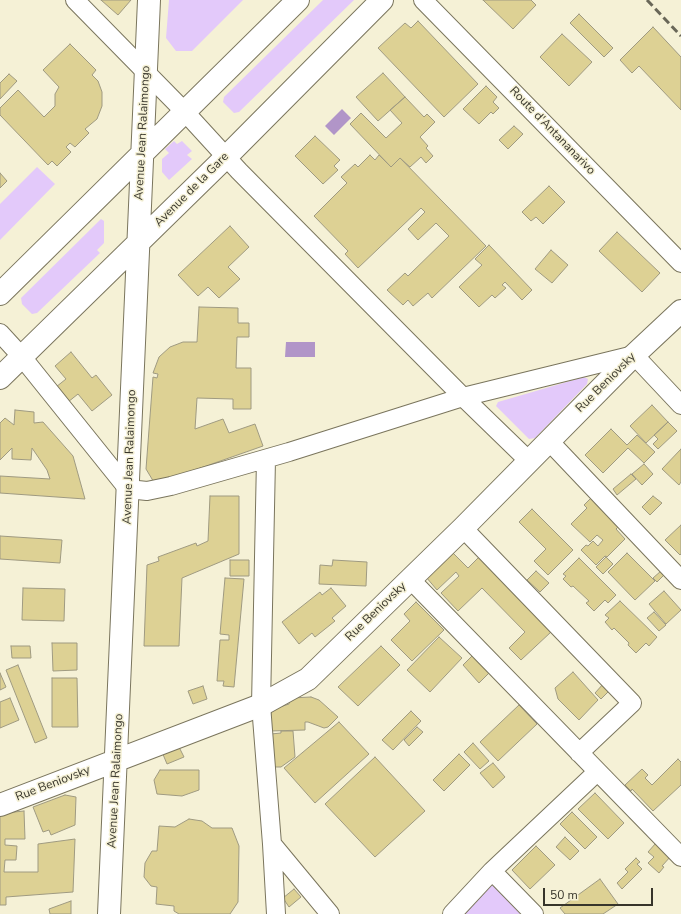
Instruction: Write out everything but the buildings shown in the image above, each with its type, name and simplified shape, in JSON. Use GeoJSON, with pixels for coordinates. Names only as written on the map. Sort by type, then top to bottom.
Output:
{"type":"FeatureCollection","features":[{"type":"Feature","properties":{"kind":"street"},"geometry":{"type":"LineString","coordinates":[[75,0],[185,112],[226,157],[528,461]]}},
{"type":"Feature","properties":{"kind":"street","name":"Avenue Jean Ralaimongo"},"geometry":{"type":"LineString","coordinates":[[109,914],[117,760],[149,0]]}},
{"type":"Feature","properties":{"kind":"street"},"geometry":{"type":"LineString","coordinates":[[0,294],[298,0]]}},
{"type":"Feature","properties":{"kind":"street","name":"Avenue de la Gare"},"geometry":{"type":"LineString","coordinates":[[0,378],[226,157],[382,0]]}},
{"type":"Feature","properties":{"kind":"street","name":"Route d'Antananarivo"},"geometry":{"type":"LineString","coordinates":[[423,0],[681,263]]}},
{"type":"Feature","properties":{"kind":"street","name":"Rue Beniovsky"},"geometry":{"type":"LineString","coordinates":[[0,805],[261,705],[308,678],[463,528],[634,355],[681,311]]}},
{"type":"Feature","properties":{"kind":"street"},"geometry":{"type":"LineString","coordinates":[[0,333],[22,357],[128,489],[147,491],[171,486],[266,459],[463,397],[634,355],[681,405]]}},
{"type":"Feature","properties":{"kind":"street"},"geometry":{"type":"LineString","coordinates":[[549,440],[681,580]]}},
{"type":"Feature","properties":{"kind":"street"},"geometry":{"type":"LineString","coordinates":[[266,459],[261,705],[276,914]]}},
{"type":"Feature","properties":{"kind":"street"},"geometry":{"type":"LineString","coordinates":[[463,528],[632,703],[579,753]]}},
{"type":"Feature","properties":{"kind":"street"},"geometry":{"type":"LineString","coordinates":[[410,580],[681,857]]}},
{"type":"Feature","properties":{"kind":"street"},"geometry":{"type":"LineString","coordinates":[[452,914],[492,871],[597,772]]}},
{"type":"Feature","properties":{"kind":"street"},"geometry":{"type":"LineString","coordinates":[[272,844],[330,914]]}},
{"type":"Feature","properties":{"kind":"street"},"geometry":{"type":"LineString","coordinates":[[492,871],[534,914]]}},
{"type":"Feature","properties":{"kind":"shaded area"},"geometry":{"type":"Polygon","coordinates":[[[169,0],[243,0],[192,51],[176,51],[166,38],[169,0]]]}},
{"type":"Feature","properties":{"kind":"shaded area"},"geometry":{"type":"Polygon","coordinates":[[[323,0],[354,0],[239,112],[234,113],[223,102],[224,97],[323,0]]]}},
{"type":"Feature","properties":{"kind":"shaded area"},"geometry":{"type":"Polygon","coordinates":[[[342,109],[351,118],[334,135],[325,126],[342,109]]]}},
{"type":"Feature","properties":{"kind":"shaded area"},"geometry":{"type":"Polygon","coordinates":[[[174,141],[177,144],[182,141],[192,151],[187,155],[192,159],[169,180],[162,172],[162,159],[169,153],[165,149],[174,141]]]}},
{"type":"Feature","properties":{"kind":"shaded area"},"geometry":{"type":"Polygon","coordinates":[[[37,167],[55,184],[0,240],[0,204],[37,167]]]}},
{"type":"Feature","properties":{"kind":"shaded area"},"geometry":{"type":"Polygon","coordinates":[[[101,219],[104,221],[104,243],[97,250],[100,253],[37,313],[32,314],[22,304],[21,298],[101,219]]]}},
{"type":"Feature","properties":{"kind":"shaded area"},"geometry":{"type":"Polygon","coordinates":[[[286,342],[315,342],[315,357],[285,357],[286,342]]]}},
{"type":"Feature","properties":{"kind":"shaded area"},"geometry":{"type":"Polygon","coordinates":[[[584,377],[588,379],[587,384],[535,438],[529,439],[496,406],[498,402],[584,377]]]}},
{"type":"Feature","properties":{"kind":"shaded area"},"geometry":{"type":"Polygon","coordinates":[[[494,881],[525,914],[459,914],[494,881]]]}},
{"type":"Feature","properties":{"kind":"railway"},"geometry":{"type":"LineString","coordinates":[[647,0],[681,36]]}}]}
